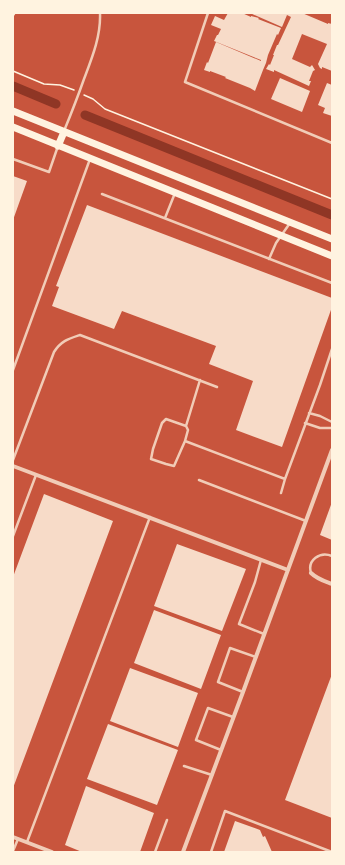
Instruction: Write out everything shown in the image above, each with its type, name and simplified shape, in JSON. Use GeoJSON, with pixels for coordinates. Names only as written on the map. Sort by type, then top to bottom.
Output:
{"type":"FeatureCollection","features":[{"type":"Feature","properties":{"kind":"main road"},"geometry":{"type":"LineString","coordinates":[[13,111],[332,240]]}},
{"type":"Feature","properties":{"kind":"main road"},"geometry":{"type":"LineString","coordinates":[[13,128],[332,256]]}},
{"type":"Feature","properties":{"kind":"main road"},"geometry":{"type":"LineString","coordinates":[[58,146],[64,132]]}},
{"type":"Feature","properties":{"kind":"street"},"geometry":{"type":"LineString","coordinates":[[183,852],[332,450]]}},
{"type":"Feature","properties":{"kind":"street"},"geometry":{"type":"LineString","coordinates":[[13,466],[288,570]]}},
{"type":"Feature","properties":{"kind":"street"},"geometry":{"type":"LineString","coordinates":[[311,573],[314,576],[332,584]]}},
{"type":"Feature","properties":{"kind":"street"},"geometry":{"type":"LineString","coordinates":[[13,837],[52,852]]}},
{"type":"Feature","properties":{"kind":"lane"},"geometry":{"type":"LineString","coordinates":[[64,132],[97,44],[100,28],[100,13]]}},
{"type":"Feature","properties":{"kind":"lane"},"geometry":{"type":"LineString","coordinates":[[208,13],[185,82],[332,143]]}},
{"type":"Feature","properties":{"kind":"lane"},"geometry":{"type":"LineString","coordinates":[[13,159],[49,172],[58,146]]}},
{"type":"Feature","properties":{"kind":"lane"},"geometry":{"type":"LineString","coordinates":[[13,370],[91,159]]}},
{"type":"Feature","properties":{"kind":"lane"},"geometry":{"type":"LineString","coordinates":[[164,218],[175,192]]}},
{"type":"Feature","properties":{"kind":"lane"},"geometry":{"type":"LineString","coordinates":[[102,194],[332,283]]}},
{"type":"Feature","properties":{"kind":"lane"},"geometry":{"type":"LineString","coordinates":[[269,259],[276,243],[290,223]]}},
{"type":"Feature","properties":{"kind":"lane"},"geometry":{"type":"LineString","coordinates":[[13,460],[54,352],[58,346],[66,340],[80,335],[217,387]]}},
{"type":"Feature","properties":{"kind":"lane"},"geometry":{"type":"LineString","coordinates":[[281,493],[332,349]]}},
{"type":"Feature","properties":{"kind":"lane"},"geometry":{"type":"LineString","coordinates":[[186,426],[166,419],[162,423],[151,459],[174,466],[188,430],[186,426],[200,380]]}},
{"type":"Feature","properties":{"kind":"lane"},"geometry":{"type":"LineString","coordinates":[[309,413],[320,416],[332,422]]}},
{"type":"Feature","properties":{"kind":"lane"},"geometry":{"type":"LineString","coordinates":[[305,423],[323,429],[332,428]]}},
{"type":"Feature","properties":{"kind":"lane"},"geometry":{"type":"LineString","coordinates":[[184,441],[285,479]]}},
{"type":"Feature","properties":{"kind":"lane"},"geometry":{"type":"LineString","coordinates":[[13,536],[36,475]]}},
{"type":"Feature","properties":{"kind":"lane"},"geometry":{"type":"LineString","coordinates":[[199,480],[306,521]]}},
{"type":"Feature","properties":{"kind":"lane"},"geometry":{"type":"LineString","coordinates":[[27,843],[150,517]]}},
{"type":"Feature","properties":{"kind":"lane"},"geometry":{"type":"LineString","coordinates":[[311,573],[311,562],[314,558],[325,554],[332,556]]}},
{"type":"Feature","properties":{"kind":"lane"},"geometry":{"type":"LineString","coordinates":[[261,560],[255,582],[239,624],[264,634]]}},
{"type":"Feature","properties":{"kind":"lane"},"geometry":{"type":"LineString","coordinates":[[243,692],[218,682],[230,648],[256,657]]}},
{"type":"Feature","properties":{"kind":"lane"},"geometry":{"type":"LineString","coordinates":[[221,750],[196,740],[208,708],[233,717]]}},
{"type":"Feature","properties":{"kind":"lane"},"geometry":{"type":"LineString","coordinates":[[184,766],[212,776]]}},
{"type":"Feature","properties":{"kind":"lane"},"geometry":{"type":"LineString","coordinates":[[211,852],[225,811],[332,852]]}},
{"type":"Feature","properties":{"kind":"lane"},"geometry":{"type":"LineString","coordinates":[[155,852],[167,820]]}},
{"type":"Feature","properties":{"kind":"lane"},"geometry":{"type":"LineString","coordinates":[[13,851],[18,839]]}},
{"type":"Feature","properties":{"kind":"path"},"geometry":{"type":"LineString","coordinates":[[13,71],[44,84],[60,85],[69,88]]}},
{"type":"Feature","properties":{"kind":"path"},"geometry":{"type":"LineString","coordinates":[[89,97],[105,109],[332,199]]}},
{"type":"Feature","properties":{"kind":"building"},"geometry":{"type":"Polygon","coordinates":[[[228,13],[242,13],[251,17],[259,18],[258,19],[281,28],[268,55],[255,91],[225,78],[226,77],[204,70],[216,42],[261,61],[214,41],[221,29],[211,25],[215,16],[224,20],[228,13]]]}},
{"type":"Feature","properties":{"kind":"building"},"geometry":{"type":"Polygon","coordinates":[[[250,13],[302,13],[328,24],[332,24],[332,71],[322,67],[322,69],[320,68],[318,64],[327,44],[302,34],[292,59],[310,67],[312,65],[315,70],[313,71],[309,81],[311,81],[309,86],[274,70],[274,72],[266,69],[269,64],[270,65],[277,45],[291,17],[287,15],[282,27],[250,13]]]}},
{"type":"Feature","properties":{"kind":"building"},"geometry":{"type":"Polygon","coordinates":[[[280,78],[310,91],[302,112],[271,99],[280,78]]]}},
{"type":"Feature","properties":{"kind":"building"},"geometry":{"type":"Polygon","coordinates":[[[327,83],[332,85],[332,116],[323,113],[325,108],[318,105],[327,83]]]}},
{"type":"Feature","properties":{"kind":"building"},"geometry":{"type":"Polygon","coordinates":[[[13,176],[27,181],[13,220],[13,176]]]}},
{"type":"Feature","properties":{"kind":"building"},"geometry":{"type":"Polygon","coordinates":[[[87,205],[332,298],[332,307],[282,447],[236,430],[253,381],[209,364],[216,346],[122,311],[114,329],[52,306],[59,287],[56,286],[87,205]]]}},
{"type":"Feature","properties":{"kind":"building"},"geometry":{"type":"Polygon","coordinates":[[[44,494],[113,521],[13,788],[13,577],[44,494]]]}},
{"type":"Feature","properties":{"kind":"building"},"geometry":{"type":"Polygon","coordinates":[[[332,502],[332,540],[320,535],[332,502]]]}},
{"type":"Feature","properties":{"kind":"building"},"geometry":{"type":"Polygon","coordinates":[[[177,544],[246,569],[222,631],[154,606],[177,544]]]}},
{"type":"Feature","properties":{"kind":"building"},"geometry":{"type":"Polygon","coordinates":[[[154,610],[221,635],[201,689],[134,663],[154,610]]]}},
{"type":"Feature","properties":{"kind":"building"},"geometry":{"type":"Polygon","coordinates":[[[130,668],[198,693],[178,747],[110,721],[130,668]]]}},
{"type":"Feature","properties":{"kind":"building"},"geometry":{"type":"Polygon","coordinates":[[[332,674],[332,818],[285,800],[332,674]]]}},
{"type":"Feature","properties":{"kind":"building"},"geometry":{"type":"Polygon","coordinates":[[[108,724],[178,750],[157,805],[87,779],[108,724]]]}},
{"type":"Feature","properties":{"kind":"building"},"geometry":{"type":"Polygon","coordinates":[[[86,786],[154,813],[140,852],[82,852],[65,845],[86,786]]]}},
{"type":"Feature","properties":{"kind":"building"},"geometry":{"type":"Polygon","coordinates":[[[235,821],[260,830],[263,837],[265,836],[272,852],[224,852],[235,821]]]}},
{"type":"Feature","properties":{"kind":"waterway"},"geometry":{"type":"LineString","coordinates":[[13,86],[56,104]]}},
{"type":"Feature","properties":{"kind":"waterway"},"geometry":{"type":"LineString","coordinates":[[85,115],[332,215]]}}]}
